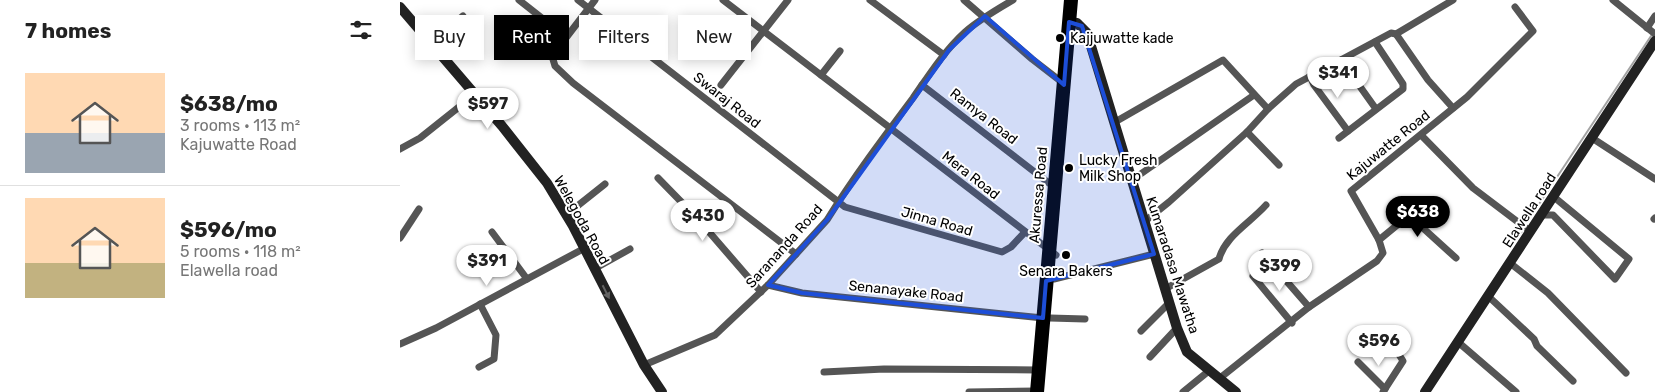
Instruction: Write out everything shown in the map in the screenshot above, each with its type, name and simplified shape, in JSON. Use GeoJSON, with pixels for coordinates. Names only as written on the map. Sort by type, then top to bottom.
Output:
{"type":"FeatureCollection","features":[{"type":"Feature","properties":{"kind":"highway","name":"Akuressa Road"},"geometry":{"type":"LineString","coordinates":[[1040,392],[1038,370],[1054,279],[1050,247],[1073,23],[1071,0]]}},
{"type":"Feature","properties":{"kind":"highway","name":"Akuressa Road"},"geometry":{"type":"LineString","coordinates":[[1040,392],[1054,187],[1064,84],[1078,0]]}},
{"type":"Feature","properties":{"kind":"street"},"geometry":{"type":"LineString","coordinates":[[519,0],[538,15]]}},
{"type":"Feature","properties":{"kind":"street","name":"Swaraj Road"},"geometry":{"type":"LineString","coordinates":[[578,0],[838,202]]}},
{"type":"Feature","properties":{"kind":"street"},"geometry":{"type":"LineString","coordinates":[[569,33],[595,0]]}},
{"type":"Feature","properties":{"kind":"street","name":"Mera Road"},"geometry":{"type":"LineString","coordinates":[[723,0],[1025,232],[1050,247]]}},
{"type":"Feature","properties":{"kind":"street"},"geometry":{"type":"LineString","coordinates":[[721,85],[788,0]]}},
{"type":"Feature","properties":{"kind":"street"},"geometry":{"type":"LineString","coordinates":[[870,0],[944,55]]}},
{"type":"Feature","properties":{"kind":"street"},"geometry":{"type":"LineString","coordinates":[[964,0],[1064,84]]}},
{"type":"Feature","properties":{"kind":"street","name":"Sarananda Road"},"geometry":{"type":"LineString","coordinates":[[644,365],[715,335],[768,285],[827,220],[890,127],[944,55],[965,32],[985,16],[1013,0]]}},
{"type":"Feature","properties":{"kind":"street"},"geometry":{"type":"LineString","coordinates":[[1144,222],[1247,132],[1268,109],[1296,84],[1391,33],[1396,34],[1453,0]]}},
{"type":"Feature","properties":{"kind":"street"},"geometry":{"type":"LineString","coordinates":[[1613,0],[1655,34]]}},
{"type":"Feature","properties":{"kind":"street","name":"Welegoda Road"},"geometry":{"type":"LineString","coordinates":[[400,7],[415,25]]}},
{"type":"Feature","properties":{"kind":"street","name":"Kajuwatte Road"},"geometry":{"type":"LineString","coordinates":[[1379,240],[1351,191],[1453,108],[1533,30],[1515,8]]}},
{"type":"Feature","properties":{"kind":"street"},"geometry":{"type":"LineString","coordinates":[[1647,28],[1655,16]]}},
{"type":"Feature","properties":{"kind":"street","name":"Kumaradasa Mawatha"},"geometry":{"type":"LineString","coordinates":[[1073,23],[1087,33],[1169,302],[1187,352],[1236,392]]}},
{"type":"Feature","properties":{"kind":"street"},"geometry":{"type":"LineString","coordinates":[[1396,34],[1428,80],[1453,108]]}},
{"type":"Feature","properties":{"kind":"street","name":"Elawella road"},"geometry":{"type":"LineString","coordinates":[[1425,392],[1655,41]]}},
{"type":"Feature","properties":{"kind":"street"},"geometry":{"type":"LineString","coordinates":[[1339,138],[1403,89],[1402,84],[1375,42]]}},
{"type":"Feature","properties":{"kind":"street"},"geometry":{"type":"LineString","coordinates":[[821,75],[840,51]]}},
{"type":"Feature","properties":{"kind":"street","name":"Welegoda Road"},"geometry":{"type":"LineString","coordinates":[[445,60],[547,183],[644,365],[662,392]]}},
{"type":"Feature","properties":{"kind":"street"},"geometry":{"type":"LineString","coordinates":[[553,60],[555,66],[573,83],[796,254]]}},
{"type":"Feature","properties":{"kind":"street"},"geometry":{"type":"LineString","coordinates":[[1115,122],[1223,60],[1268,109]]}},
{"type":"Feature","properties":{"kind":"street"},"geometry":{"type":"LineString","coordinates":[[1340,60],[1376,109]]}},
{"type":"Feature","properties":{"kind":"street"},"geometry":{"type":"LineString","coordinates":[[1310,76],[1314,86],[1348,131]]}},
{"type":"Feature","properties":{"kind":"street","name":"Ramya Road"},"geometry":{"type":"LineString","coordinates":[[922,85],[1054,187]]}},
{"type":"Feature","properties":{"kind":"street"},"geometry":{"type":"LineString","coordinates":[[400,149],[420,138],[474,94]]}},
{"type":"Feature","properties":{"kind":"street"},"geometry":{"type":"LineString","coordinates":[[1132,180],[1254,95]]}},
{"type":"Feature","properties":{"kind":"street"},"geometry":{"type":"LineString","coordinates":[[1247,132],[1278,165]]}},
{"type":"Feature","properties":{"kind":"street"},"geometry":{"type":"LineString","coordinates":[[1421,135],[1473,188],[1531,232]]}},
{"type":"Feature","properties":{"kind":"street"},"geometry":{"type":"LineString","coordinates":[[1592,138],[1655,179]]}},
{"type":"Feature","properties":{"kind":"street"},"geometry":{"type":"LineString","coordinates":[[658,178],[697,218],[760,292]]}},
{"type":"Feature","properties":{"kind":"street"},"geometry":{"type":"LineString","coordinates":[[566,216],[605,184]]}},
{"type":"Feature","properties":{"kind":"street"},"geometry":{"type":"LineString","coordinates":[[1542,215],[1553,215],[1614,279],[1628,259],[1554,197]]}},
{"type":"Feature","properties":{"kind":"street","name":"Jinna Road"},"geometry":{"type":"LineString","coordinates":[[838,202],[845,207],[1002,252],[1011,247],[1025,232]]}},
{"type":"Feature","properties":{"kind":"street"},"geometry":{"type":"LineString","coordinates":[[1165,289],[1219,259],[1222,245],[1255,218],[1266,205]]}},
{"type":"Feature","properties":{"kind":"street"},"geometry":{"type":"LineString","coordinates":[[400,238],[419,209]]}},
{"type":"Feature","properties":{"kind":"street"},"geometry":{"type":"LineString","coordinates":[[1220,378],[1292,323],[1309,307],[1377,261],[1383,253],[1379,240],[1407,217],[1413,219],[1456,258]]}},
{"type":"Feature","properties":{"kind":"street"},"geometry":{"type":"LineString","coordinates":[[492,232],[527,279]]}},
{"type":"Feature","properties":{"kind":"street"},"geometry":{"type":"LineString","coordinates":[[400,344],[436,328],[583,249]]}},
{"type":"Feature","properties":{"kind":"street"},"geometry":{"type":"LineString","coordinates":[[594,269],[630,249]]}},
{"type":"Feature","properties":{"kind":"street"},"geometry":{"type":"LineString","coordinates":[[1262,252],[1309,307]]}},
{"type":"Feature","properties":{"kind":"street"},"geometry":{"type":"LineString","coordinates":[[1054,279],[1154,254]]}},
{"type":"Feature","properties":{"kind":"street"},"geometry":{"type":"LineString","coordinates":[[1510,264],[1548,293],[1626,373]]}},
{"type":"Feature","properties":{"kind":"street"},"geometry":{"type":"LineString","coordinates":[[1252,276],[1292,323]]}},
{"type":"Feature","properties":{"kind":"street","name":"Senanayake Road"},"geometry":{"type":"LineString","coordinates":[[768,285],[802,293],[1046,318],[1085,319]]}},
{"type":"Feature","properties":{"kind":"street"},"geometry":{"type":"LineString","coordinates":[[1488,296],[1534,339],[1537,346],[1573,381]]}},
{"type":"Feature","properties":{"kind":"street"},"geometry":{"type":"LineString","coordinates":[[1141,331],[1169,302]]}},
{"type":"Feature","properties":{"kind":"street"},"geometry":{"type":"LineString","coordinates":[[478,367],[494,359],[496,335],[480,304]]}},
{"type":"Feature","properties":{"kind":"street"},"geometry":{"type":"LineString","coordinates":[[1150,357],[1178,328]]}},
{"type":"Feature","properties":{"kind":"street"},"geometry":{"type":"LineString","coordinates":[[1358,362],[1384,390],[1403,361],[1390,340]]}},
{"type":"Feature","properties":{"kind":"street"},"geometry":{"type":"LineString","coordinates":[[1458,342],[1516,392]]}},
{"type":"Feature","properties":{"kind":"street"},"geometry":{"type":"LineString","coordinates":[[824,372],[884,369],[1038,370]]}},
{"type":"Feature","properties":{"kind":"street"},"geometry":{"type":"LineString","coordinates":[[1183,392],[1210,370]]}},
{"type":"Feature","properties":{"kind":"street"},"geometry":{"type":"LineString","coordinates":[[969,392],[1040,392]]}},
{"type":"Feature","properties":{"kind":"highlighted area"},"geometry":{"type":"Polygon","coordinates":[[[985,16],[1064,85],[1069,22],[1082,26],[1154,254],[1046,281],[1043,318],[802,293],[768,285],[827,220],[949,50],[985,16]]]}},
{"type":"Feature","properties":{"kind":"waterway"},"geometry":{"type":"LineString","coordinates":[[1527,222],[1651,36]]}},
{"type":"Feature","properties":{"kind":"waterway"},"geometry":{"type":"LineString","coordinates":[[1511,246],[1523,230]]}},
{"type":"Feature","properties":{"kind":"place","name":"Kajjuwatte kade"},"geometry":{"type":"Point","coordinates":[1060,38]}},
{"type":"Feature","properties":{"kind":"place","name":"Lucky Fresh Milk Shop"},"geometry":{"type":"Point","coordinates":[1069,168]}},
{"type":"Feature","properties":{"kind":"place","name":"Senara Bakers"},"geometry":{"type":"Point","coordinates":[1066,255]}}]}
